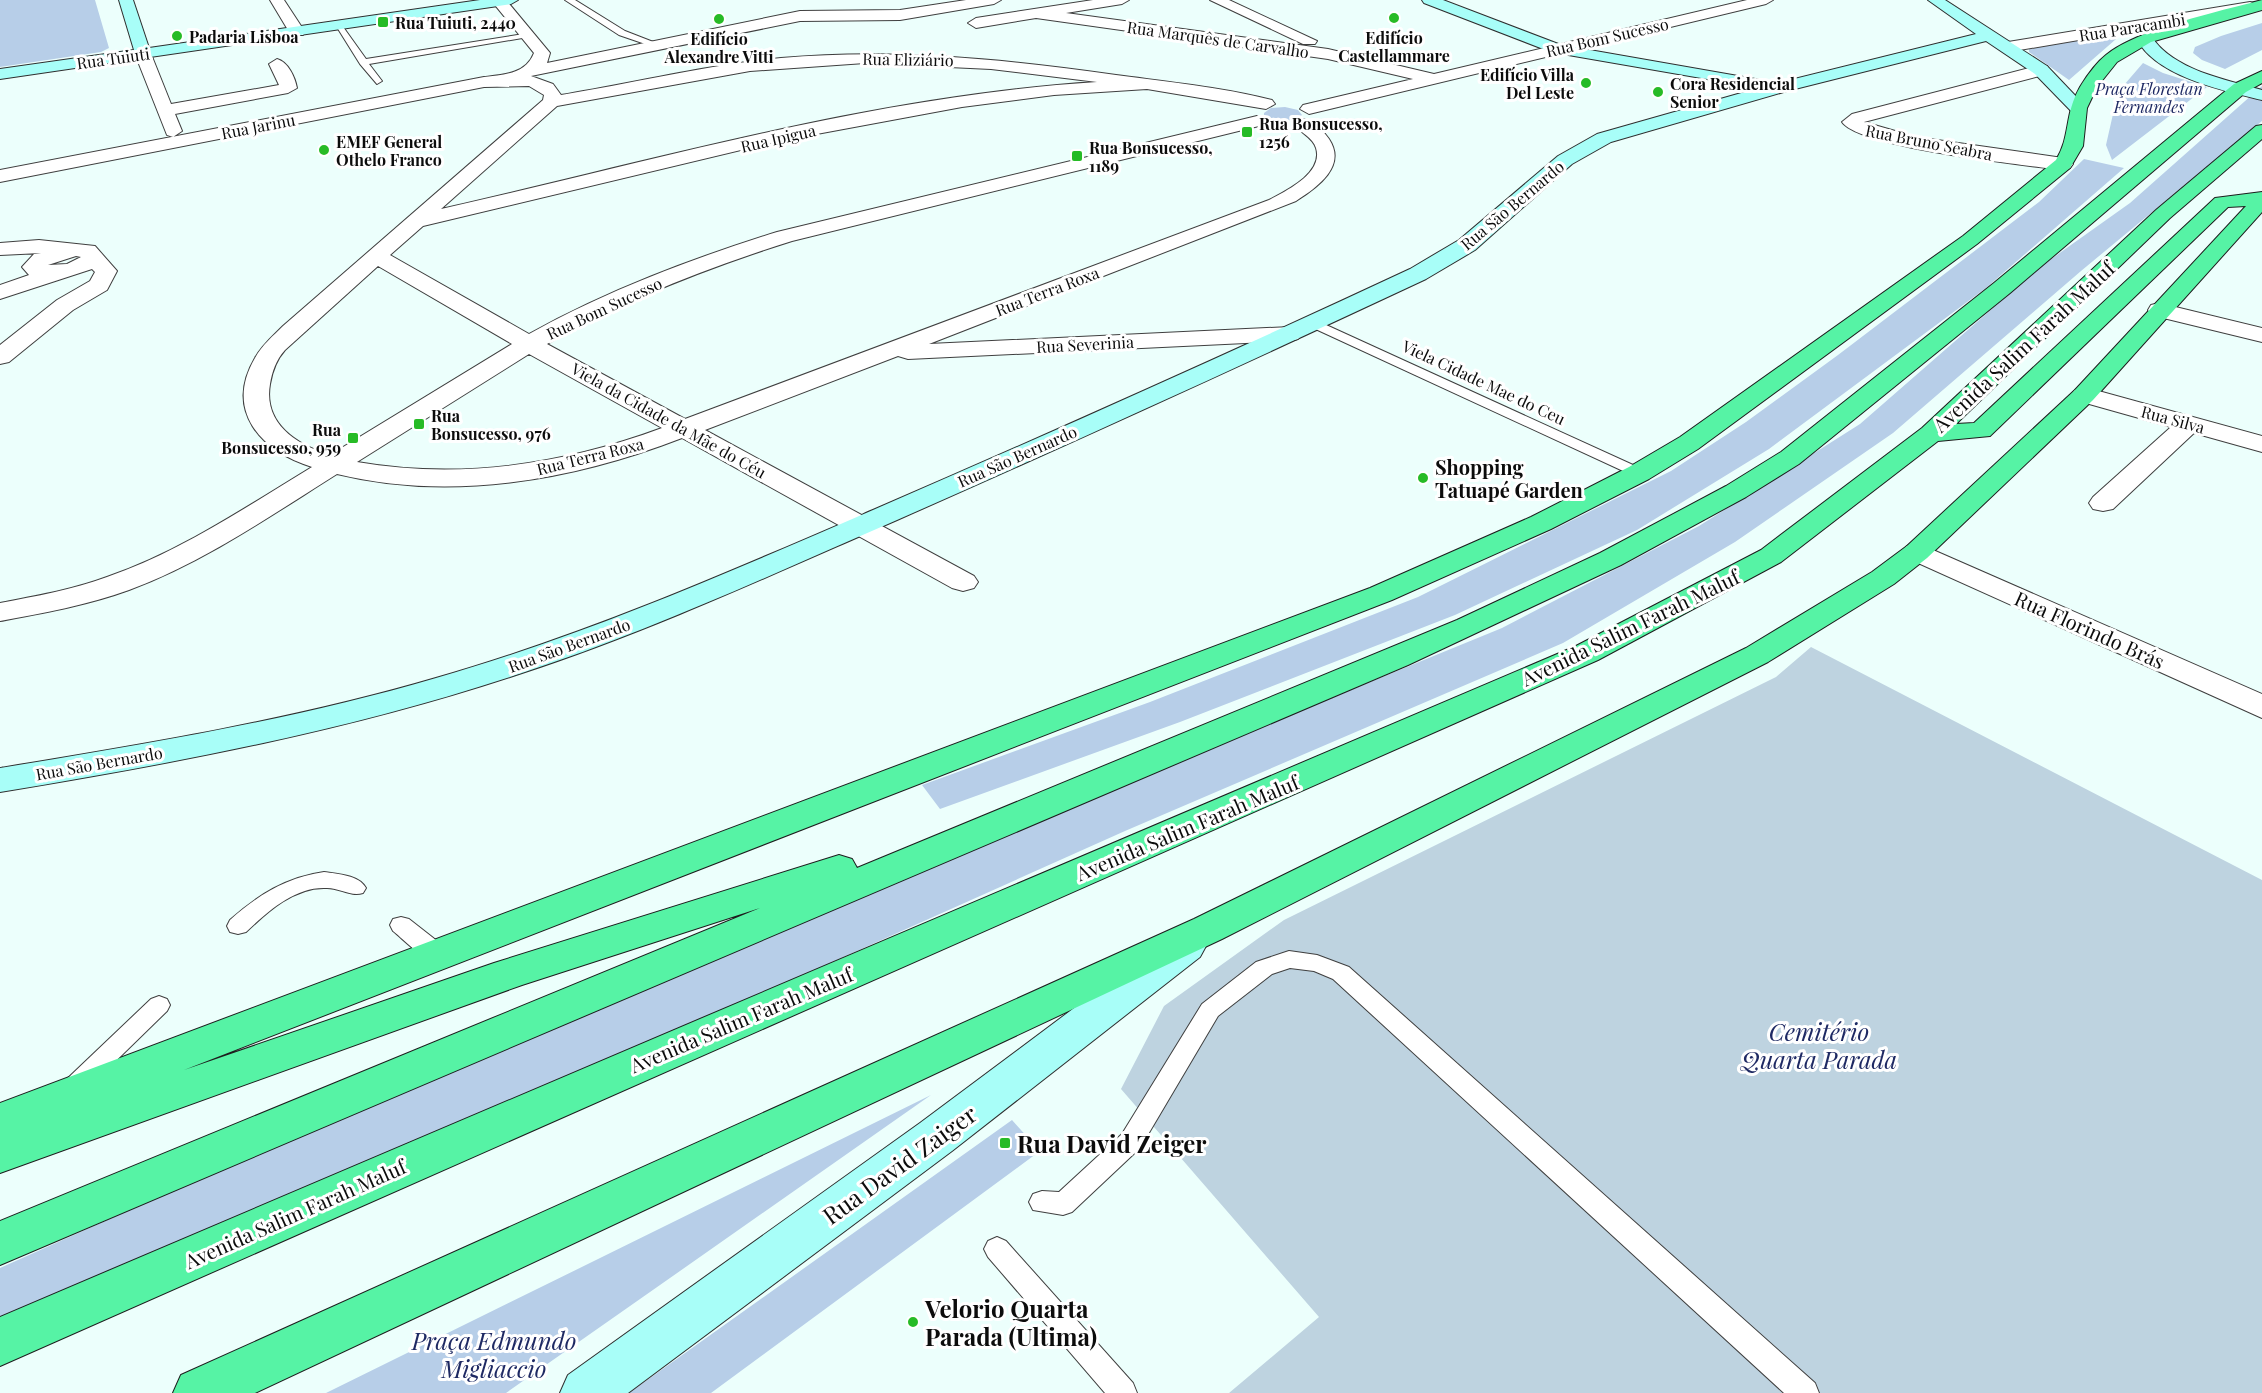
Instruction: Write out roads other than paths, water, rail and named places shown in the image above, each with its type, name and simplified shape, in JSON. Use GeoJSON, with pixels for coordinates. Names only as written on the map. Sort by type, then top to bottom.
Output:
{"type":"FeatureCollection","features":[{"type":"Feature","properties":{"kind":"highway"},"geometry":{"type":"LineString","coordinates":[[0,1122],[1381,594],[1540,524],[1639,474],[1738,409],[1970,240],[2063,164],[2074,146],[2078,108],[2104,65],[2126,48],[2145,39],[2258,6]]}},
{"type":"Feature","properties":{"kind":"highway"},"geometry":{"type":"LineString","coordinates":[[0,1243],[254,1139],[1141,763],[1498,615],[1607,562],[1762,477],[1790,458],[2255,86]]}},
{"type":"Feature","properties":{"kind":"highway","name":"Avenida Salim Farah Maluf"},"geometry":{"type":"LineString","coordinates":[[0,1342],[1587,653],[1771,556],[1931,434],[2163,214],[2262,130]]}},
{"type":"Feature","properties":{"kind":"highway"},"geometry":{"type":"LineString","coordinates":[[1931,434],[1981,430],[2222,202],[2262,199]]}},
{"type":"Feature","properties":{"kind":"highway"},"geometry":{"type":"LineString","coordinates":[[199,1393],[1208,929],[1673,699],[1756,655],[1883,578],[1917,552],[2084,395],[2262,199]]}},
{"type":"Feature","properties":{"kind":"highway"},"geometry":{"type":"LineString","coordinates":[[0,1153],[508,974],[802,882],[1141,763]]}},
{"type":"Feature","properties":{"kind":"street"},"geometry":{"type":"LineString","coordinates":[[126,0],[143,54],[178,141]]}},
{"type":"Feature","properties":{"kind":"street"},"geometry":{"type":"LineString","coordinates":[[277,0],[297,32]]}},
{"type":"Feature","properties":{"kind":"street"},"geometry":{"type":"LineString","coordinates":[[813,0],[831,14]]}},
{"type":"Feature","properties":{"kind":"street"},"geometry":{"type":"LineString","coordinates":[[521,76],[800,16],[900,15],[953,3],[994,0]]}},
{"type":"Feature","properties":{"kind":"street"},"geometry":{"type":"LineString","coordinates":[[1223,3],[1260,0]]}},
{"type":"Feature","properties":{"kind":"street"},"geometry":{"type":"LineString","coordinates":[[1429,0],[1557,49],[1781,87]]}},
{"type":"Feature","properties":{"kind":"street","name":"Rua Bom Sucesso"},"geometry":{"type":"LineString","coordinates":[[0,612],[92,592],[169,563],[226,532],[529,344],[624,295],[766,242],[1430,79],[1766,0]]}},
{"type":"Feature","properties":{"kind":"street"},"geometry":{"type":"LineString","coordinates":[[1935,0],[2041,70],[2078,108]]}},
{"type":"Feature","properties":{"kind":"street"},"geometry":{"type":"LineString","coordinates":[[505,1],[542,53],[539,62],[521,76]]}},
{"type":"Feature","properties":{"kind":"street","name":"Rua Tuiuti"},"geometry":{"type":"LineString","coordinates":[[0,74],[338,26],[455,4],[505,1]]}},
{"type":"Feature","properties":{"kind":"street"},"geometry":{"type":"LineString","coordinates":[[976,23],[1114,1]]}},
{"type":"Feature","properties":{"kind":"street"},"geometry":{"type":"LineString","coordinates":[[1223,3],[1319,45],[1328,54]]}},
{"type":"Feature","properties":{"kind":"street","name":"Rua Paracambi"},"geometry":{"type":"LineString","coordinates":[[1999,41],[2258,6]]}},
{"type":"Feature","properties":{"kind":"street","name":"Rua Marquês de Carvalho"},"geometry":{"type":"LineString","coordinates":[[1038,14],[1328,54],[1430,79]]}},
{"type":"Feature","properties":{"kind":"street"},"geometry":{"type":"LineString","coordinates":[[2145,39],[2146,46],[2160,58],[2255,86]]}},
{"type":"Feature","properties":{"kind":"street","name":"Rua São Bernardo"},"geometry":{"type":"LineString","coordinates":[[0,780],[123,760],[344,715],[454,683],[630,624],[860,525],[1301,329],[1444,261],[1503,217],[1564,160],[1604,138],[1781,87],[1999,41]]}},
{"type":"Feature","properties":{"kind":"street","name":"Rua Eliziário"},"geometry":{"type":"LineString","coordinates":[[551,102],[711,72],[813,60],[946,59],[1146,84],[1284,115]]}},
{"type":"Feature","properties":{"kind":"street"},"geometry":{"type":"LineString","coordinates":[[165,111],[284,89],[289,84],[277,64]]}},
{"type":"Feature","properties":{"kind":"street","name":"Rua Bruno Seabra"},"geometry":{"type":"LineString","coordinates":[[2041,70],[1858,118],[1851,123],[1864,131],[1909,141],[2063,164]]}},
{"type":"Feature","properties":{"kind":"street"},"geometry":{"type":"LineString","coordinates":[[1046,91],[1055,71]]}},
{"type":"Feature","properties":{"kind":"street"},"geometry":{"type":"LineString","coordinates":[[521,76],[550,89],[553,94],[551,102]]}},
{"type":"Feature","properties":{"kind":"street","name":"Rua Jarinu"},"geometry":{"type":"LineString","coordinates":[[0,176],[521,76]]}},
{"type":"Feature","properties":{"kind":"street","name":"Rua Ipigua"},"geometry":{"type":"LineString","coordinates":[[416,222],[852,122],[935,106],[1046,91],[1146,84]]}},
{"type":"Feature","properties":{"kind":"street","name":"Rua Terra Roxa"},"geometry":{"type":"LineString","coordinates":[[551,102],[269,354],[255,391],[256,410],[263,425],[277,439],[292,449],[334,465],[377,474],[417,478],[511,475],[589,460],[684,428],[1276,204],[1298,193],[1320,175],[1326,165],[1326,152],[1320,140],[1284,115]]}},
{"type":"Feature","properties":{"kind":"street"},"geometry":{"type":"LineString","coordinates":[[0,249],[39,246],[86,255],[105,267],[105,278],[83,297],[65,305],[0,357]]}},
{"type":"Feature","properties":{"kind":"street"},"geometry":{"type":"LineString","coordinates":[[0,278],[54,254],[86,255]]}},
{"type":"Feature","properties":{"kind":"street"},"geometry":{"type":"LineString","coordinates":[[0,292],[62,271],[86,255]]}},
{"type":"Feature","properties":{"kind":"street","name":"Viela da Cidade da Mãe do Céu"},"geometry":{"type":"LineString","coordinates":[[376,256],[529,344],[963,582]]}},
{"type":"Feature","properties":{"kind":"street"},"geometry":{"type":"LineString","coordinates":[[0,260],[35,264]]}},
{"type":"Feature","properties":{"kind":"street"},"geometry":{"type":"LineString","coordinates":[[35,264],[38,271],[62,271]]}},
{"type":"Feature","properties":{"kind":"street"},"geometry":{"type":"LineString","coordinates":[[62,271],[74,289],[65,305]]}},
{"type":"Feature","properties":{"kind":"street"},"geometry":{"type":"LineString","coordinates":[[2159,310],[2262,335]]}},
{"type":"Feature","properties":{"kind":"street","name":"Rua Severinia"},"geometry":{"type":"LineString","coordinates":[[881,353],[1301,329]]}},
{"type":"Feature","properties":{"kind":"street","name":"Rua Silva"},"geometry":{"type":"LineString","coordinates":[[2084,395],[2262,444]]}},
{"type":"Feature","properties":{"kind":"street"},"geometry":{"type":"LineString","coordinates":[[2103,503],[2190,423]]}},
{"type":"Feature","properties":{"kind":"street","name":"Rua Florindo Brás"},"geometry":{"type":"LineString","coordinates":[[1917,552],[2262,707]]}},
{"type":"Feature","properties":{"kind":"street","name":"Rua David Zaiger"},"geometry":{"type":"LineString","coordinates":[[586,1393],[945,1130],[1208,929]]}},
{"type":"Feature","properties":{"kind":"lane"},"geometry":{"type":"LineString","coordinates":[[569,0],[622,33],[657,45]]}},
{"type":"Feature","properties":{"kind":"lane"},"geometry":{"type":"LineString","coordinates":[[338,26],[377,81]]}},
{"type":"Feature","properties":{"kind":"lane"},"geometry":{"type":"LineString","coordinates":[[363,62],[530,36]]}},
{"type":"Feature","properties":{"kind":"lane","name":"Viela Cidade Mae do Ceu"},"geometry":{"type":"LineString","coordinates":[[1301,329],[1639,474]]}},
{"type":"Feature","properties":{"kind":"lane"},"geometry":{"type":"LineString","coordinates":[[238,926],[261,903],[289,889],[318,880],[341,879],[356,888]]}},
{"type":"Feature","properties":{"kind":"lane"},"geometry":{"type":"LineString","coordinates":[[401,925],[438,954]]}},
{"type":"Feature","properties":{"kind":"lane"},"geometry":{"type":"LineString","coordinates":[[1042,1202],[1063,1204],[1081,1190],[1131,1141],[1210,1010],[1264,968],[1289,959],[1317,963],[1341,973],[1805,1393]]}},
{"type":"Feature","properties":{"kind":"lane"},"geometry":{"type":"LineString","coordinates":[[61,1099],[159,1005]]}},
{"type":"Feature","properties":{"kind":"lane"},"geometry":{"type":"LineString","coordinates":[[997,1249],[1124,1393]]}},
{"type":"Feature","properties":{"kind":"place","name":"Edifício Castellammare"},"geometry":{"type":"Point","coordinates":[1394,18]}},
{"type":"Feature","properties":{"kind":"place","name":"Edifício Alexandre Vitti"},"geometry":{"type":"Point","coordinates":[719,19]}},
{"type":"Feature","properties":{"kind":"place","name":"Rua Tuiuti, 2440"},"geometry":{"type":"Point","coordinates":[383,22]}},
{"type":"Feature","properties":{"kind":"place","name":"Padaria Lisboa"},"geometry":{"type":"Point","coordinates":[177,36]}},
{"type":"Feature","properties":{"kind":"place","name":"Edifício Villa Del Leste"},"geometry":{"type":"Point","coordinates":[1586,83]}},
{"type":"Feature","properties":{"kind":"place","name":"Cora Residencial Senior"},"geometry":{"type":"Point","coordinates":[1658,92]}},
{"type":"Feature","properties":{"kind":"place","name":"Rua Bonsucesso, 1256"},"geometry":{"type":"Point","coordinates":[1247,132]}},
{"type":"Feature","properties":{"kind":"place","name":"EMEF General Othelo Franco"},"geometry":{"type":"Point","coordinates":[324,150]}},
{"type":"Feature","properties":{"kind":"place","name":"Rua Bonsucesso, 1189"},"geometry":{"type":"Point","coordinates":[1077,156]}},
{"type":"Feature","properties":{"kind":"place","name":"Rua Bonsucesso, 976"},"geometry":{"type":"Point","coordinates":[419,424]}},
{"type":"Feature","properties":{"kind":"place","name":"Rua Bonsucesso, 959"},"geometry":{"type":"Point","coordinates":[353,438]}},
{"type":"Feature","properties":{"kind":"place","name":"Shopping Tatuapé Garden"},"geometry":{"type":"Point","coordinates":[1423,478]}},
{"type":"Feature","properties":{"kind":"place","name":"Rua David Zeiger"},"geometry":{"type":"Point","coordinates":[1005,1143]}},
{"type":"Feature","properties":{"kind":"place","name":"Velorio Quarta Parada (Ultima)"},"geometry":{"type":"Point","coordinates":[913,1322]}},
{"type":"Feature","properties":{"kind":"park label","name":"Praça Florestan Fernandes"},"geometry":{"type":"Point","coordinates":[2149,97]}},
{"type":"Feature","properties":{"kind":"park label","name":"Cemitério Quarta Parada"},"geometry":{"type":"Point","coordinates":[1819,1045]}},
{"type":"Feature","properties":{"kind":"park label","name":"Praça Edmundo Migliaccio"},"geometry":{"type":"Point","coordinates":[494,1354]}}]}
